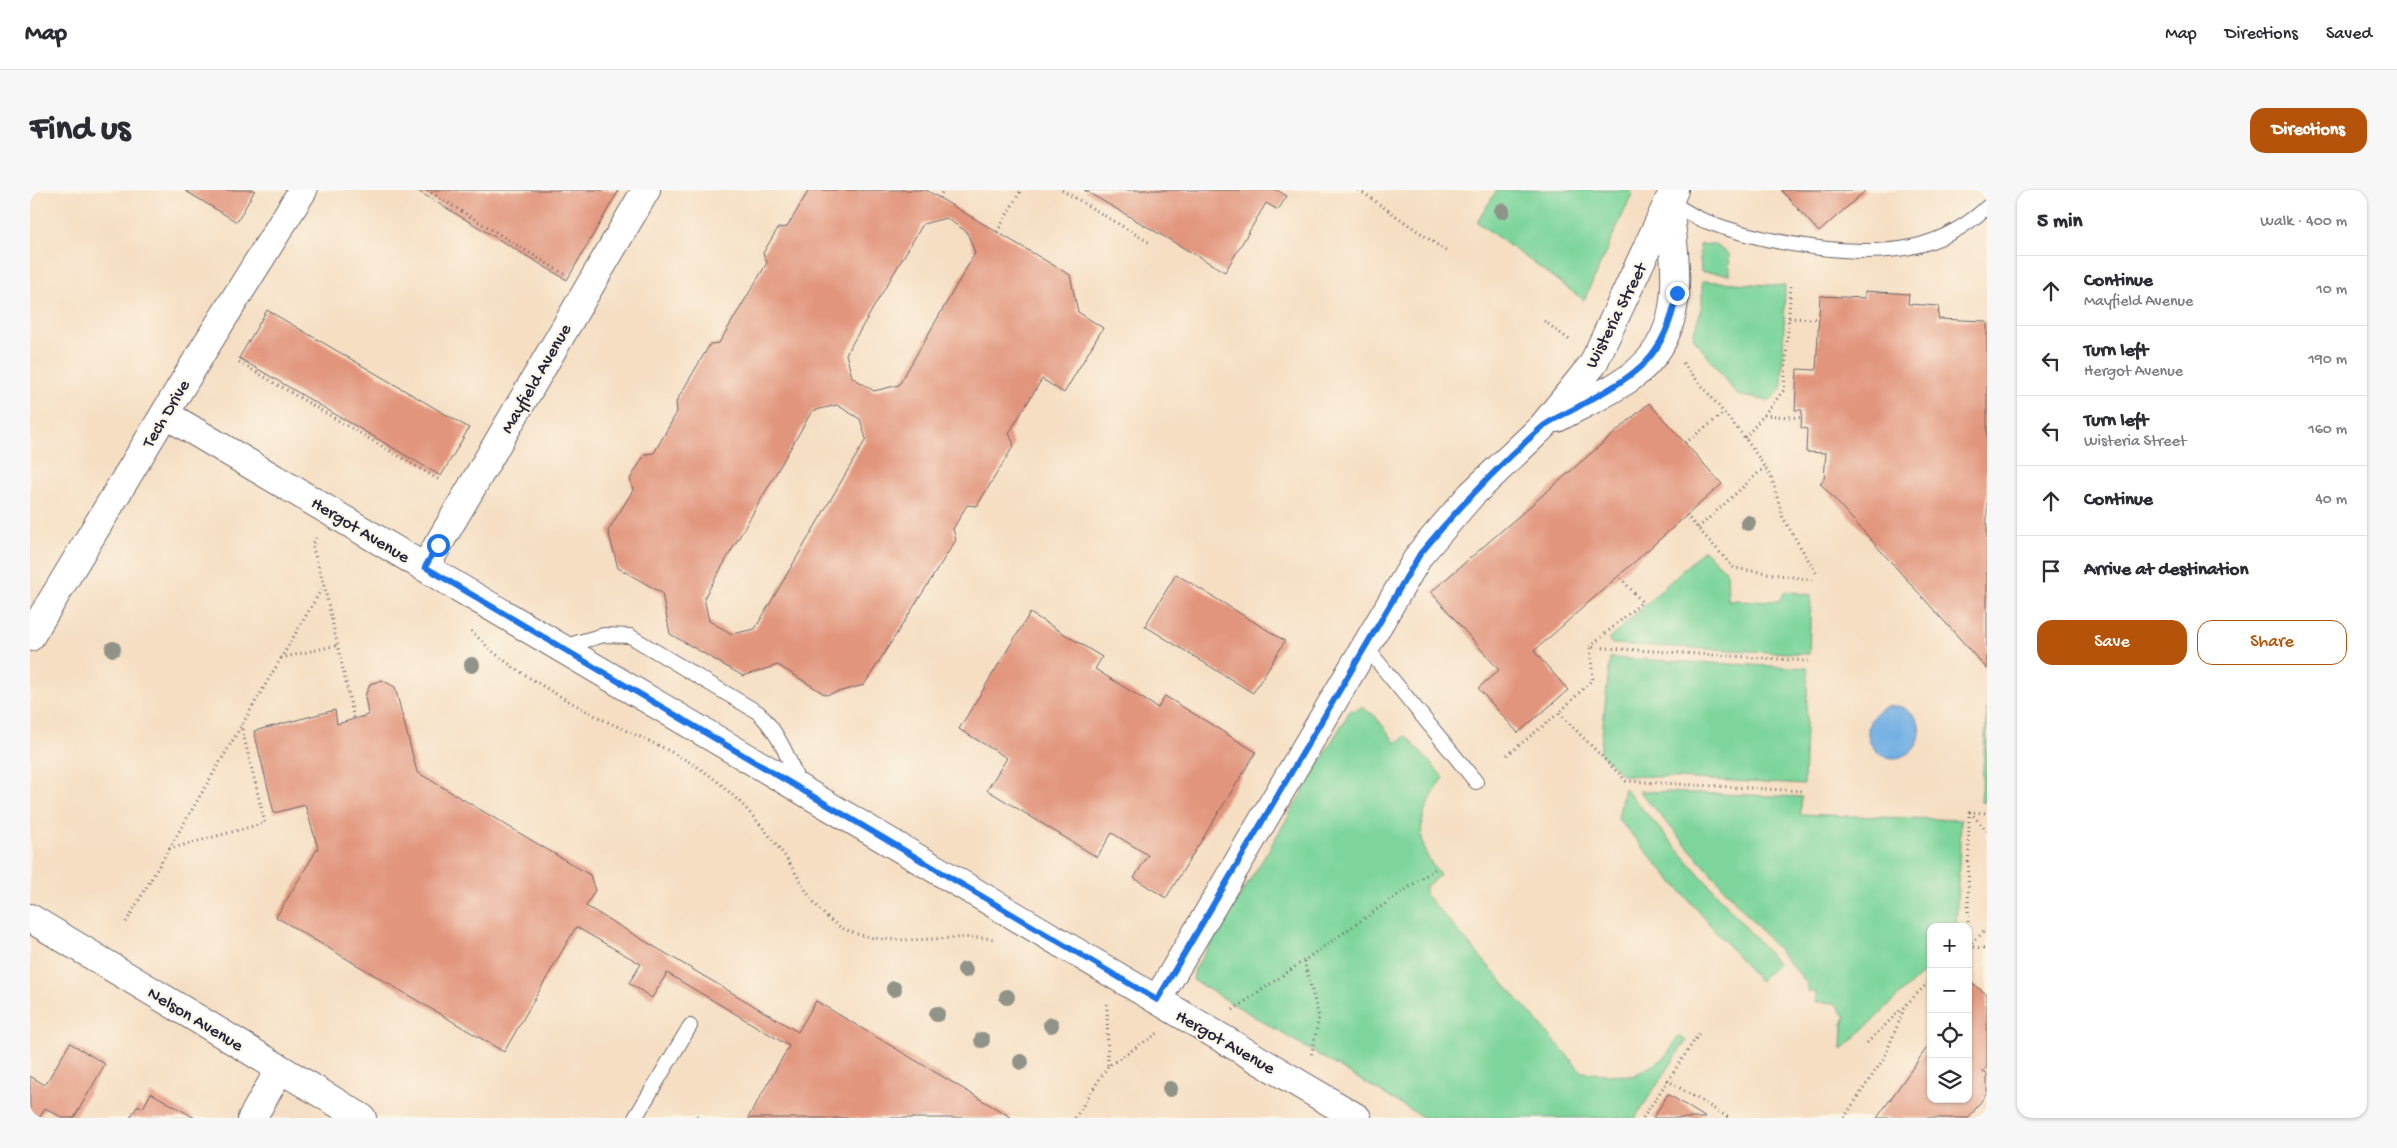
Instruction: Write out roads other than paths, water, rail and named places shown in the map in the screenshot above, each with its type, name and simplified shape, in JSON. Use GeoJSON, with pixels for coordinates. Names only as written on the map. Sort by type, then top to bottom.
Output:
{"type":"FeatureCollection","features":[{"type":"Feature","properties":{"kind":"street","name":"Tech Drive"},"geometry":{"type":"LineString","coordinates":[[30,637],[303,190]]}},
{"type":"Feature","properties":{"kind":"street","name":"Mayfield Avenue"},"geometry":{"type":"LineString","coordinates":[[425,567],[646,190]]}},
{"type":"Feature","properties":{"kind":"street","name":"Wisteria Street"},"geometry":{"type":"LineString","coordinates":[[1157,1000],[1420,554],[1470,495],[1543,426],[1593,364],[1609,334],[1671,196]]}},
{"type":"Feature","properties":{"kind":"street"},"geometry":{"type":"LineString","coordinates":[[1543,426],[1631,377],[1656,350],[1674,310],[1677,293],[1671,196]]}},
{"type":"Feature","properties":{"kind":"street","name":"Hergot Avenue"},"geometry":{"type":"LineString","coordinates":[[165,414],[800,787],[1357,1118]]}},
{"type":"Feature","properties":{"kind":"street","name":"Nelson Avenue"},"geometry":{"type":"LineString","coordinates":[[30,918],[362,1118]]}},
{"type":"Feature","properties":{"kind":"street"},"geometry":{"type":"LineString","coordinates":[[252,1118],[280,1069]]}},
{"type":"Feature","properties":{"kind":"lane"},"geometry":{"type":"LineString","coordinates":[[1671,196],[1703,221],[1746,235],[1837,250],[1891,250],[1929,242],[1973,220],[1987,207]]}},
{"type":"Feature","properties":{"kind":"lane"},"geometry":{"type":"LineString","coordinates":[[562,648],[604,635],[630,636],[759,713],[772,727],[781,741],[800,787]]}},
{"type":"Feature","properties":{"kind":"lane"},"geometry":{"type":"LineString","coordinates":[[1365,646],[1476,782]]}},
{"type":"Feature","properties":{"kind":"lane"},"geometry":{"type":"LineString","coordinates":[[635,1118],[690,1026]]}},
{"type":"Feature","properties":{"kind":"water"},"geometry":{"type":"Polygon","coordinates":[[[1894,706],[1904,708],[1912,714],[1918,722],[1920,732],[1918,742],[1912,750],[1904,756],[1894,758],[1884,756],[1876,750],[1870,742],[1868,732],[1870,722],[1876,714],[1884,708],[1894,706]]]}}]}
